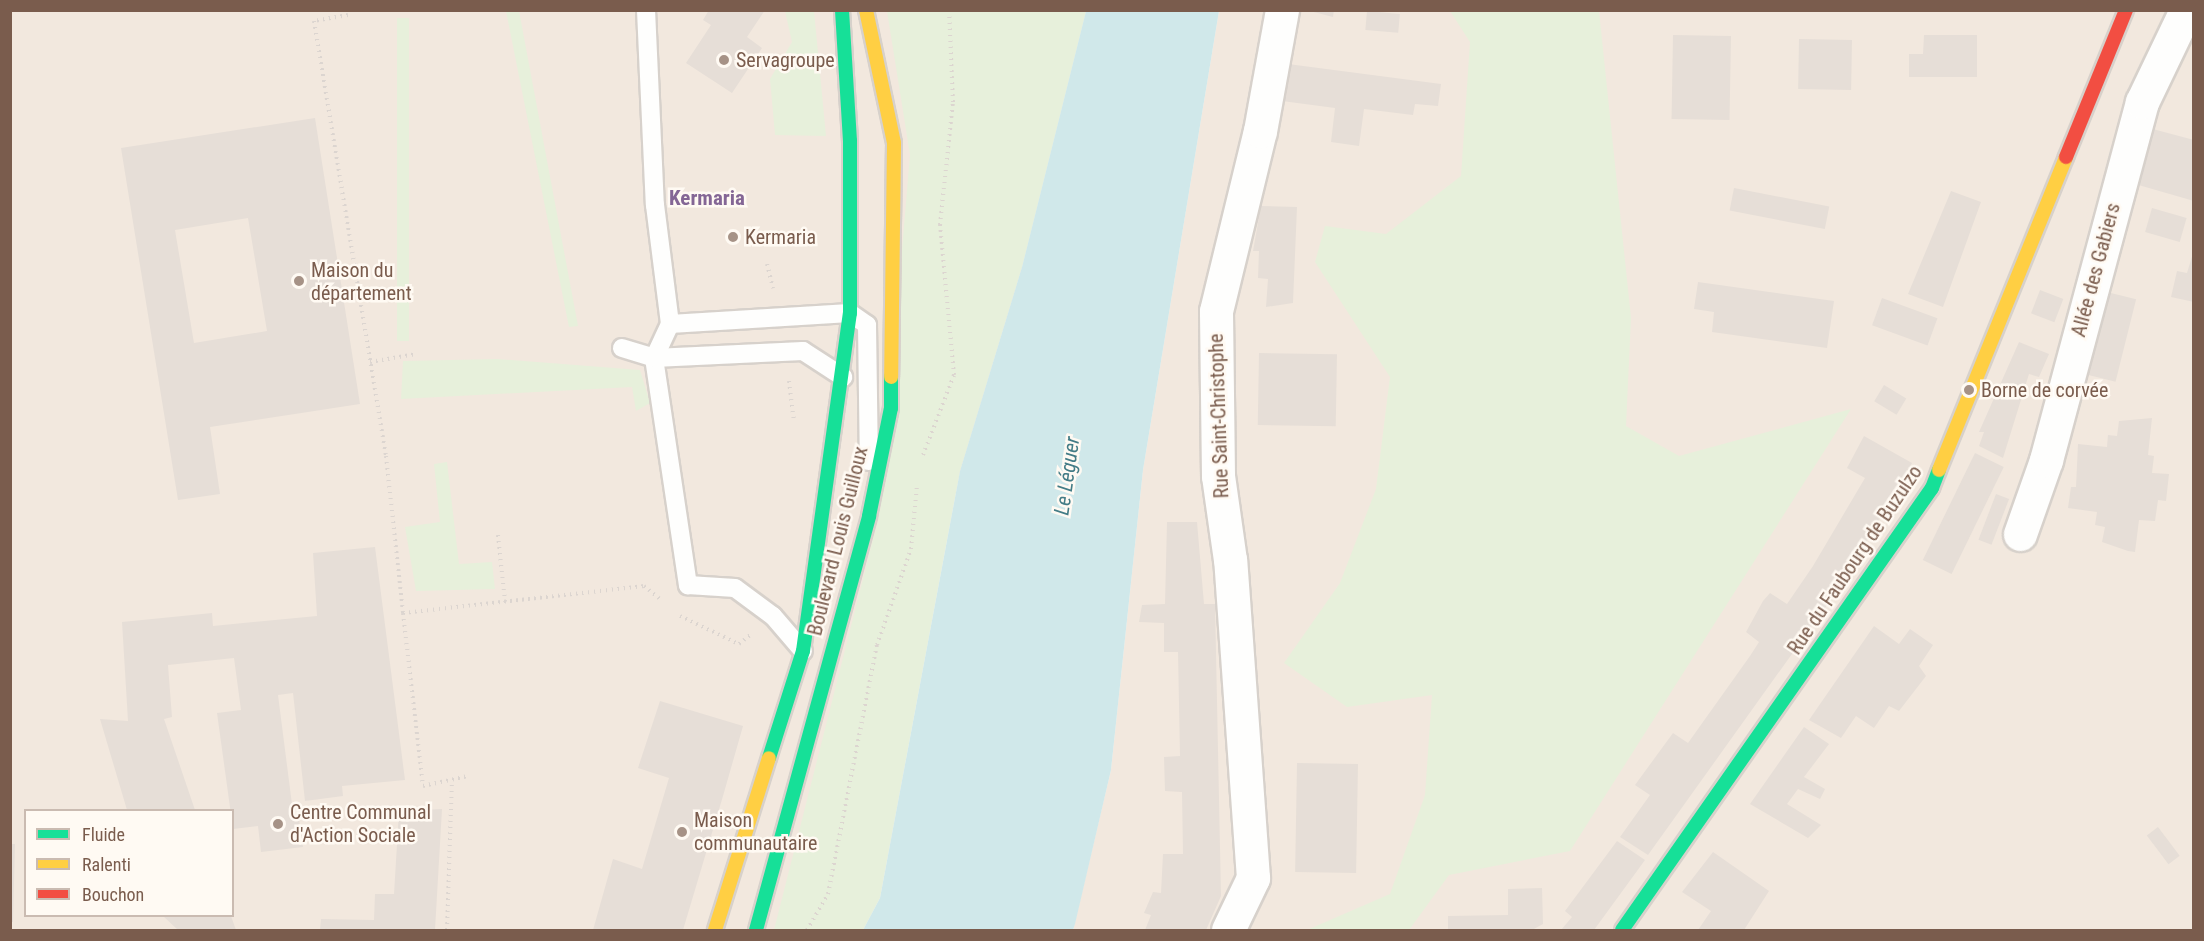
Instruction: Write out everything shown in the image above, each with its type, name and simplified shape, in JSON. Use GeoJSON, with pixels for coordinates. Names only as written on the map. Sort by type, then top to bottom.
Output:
{"type":"FeatureCollection","features":[{"type":"Feature","properties":{"kind":"main road","name":"Boulevard Louis Guilloux"},"geometry":{"type":"LineString","coordinates":[[715,930],[803,651],[843,377],[850,313],[850,141],[842,10]]}},
{"type":"Feature","properties":{"kind":"main road","name":"Boulevard Louis Guilloux"},"geometry":{"type":"LineString","coordinates":[[756,930],[869,516],[891,408],[894,143],[866,10]]}},
{"type":"Feature","properties":{"kind":"main road","name":"Rue du Faubourg de Buzulzo"},"geometry":{"type":"LineString","coordinates":[[1622,930],[1932,488],[2126,10]]}},
{"type":"Feature","properties":{"kind":"street","name":"Rue Saint-Christophe"},"geometry":{"type":"LineString","coordinates":[[1228,930],[1253,878],[1230,560],[1218,476],[1216,311],[1260,131],[1282,10]]}},
{"type":"Feature","properties":{"kind":"street","name":"Allée des Gabiers"},"geometry":{"type":"LineString","coordinates":[[2020,534],[2046,460],[2142,102],[2186,10]]}},
{"type":"Feature","properties":{"kind":"lane"},"geometry":{"type":"LineString","coordinates":[[646,10],[655,205],[670,324],[654,358],[688,585],[735,588],[773,616],[803,651]]}},
{"type":"Feature","properties":{"kind":"lane"},"geometry":{"type":"LineString","coordinates":[[670,324],[850,313],[867,326],[869,516]]}},
{"type":"Feature","properties":{"kind":"lane"},"geometry":{"type":"LineString","coordinates":[[622,348],[654,358],[803,351],[843,377]]}},
{"type":"Feature","properties":{"kind":"path"},"geometry":{"type":"LineString","coordinates":[[348,15],[315,21],[370,362],[423,786],[468,776]]}},
{"type":"Feature","properties":{"kind":"path"},"geometry":{"type":"LineString","coordinates":[[370,362],[416,354]]}},
{"type":"Feature","properties":{"kind":"path"},"geometry":{"type":"LineString","coordinates":[[498,535],[505,602]]}},
{"type":"Feature","properties":{"kind":"path"},"geometry":{"type":"LineString","coordinates":[[403,613],[644,586],[666,604]]}},
{"type":"Feature","properties":{"kind":"path"},"geometry":{"type":"LineString","coordinates":[[673,609],[687,623],[739,644],[773,616]]}},
{"type":"Feature","properties":{"kind":"path"},"geometry":{"type":"LineString","coordinates":[[447,930],[452,780]]}},
{"type":"Feature","properties":{"kind":"shaded area"},"geometry":{"type":"Polygon","coordinates":[[[10,11],[1086,11],[1022,267],[960,471],[863,930],[11,930],[10,11]]]}},
{"type":"Feature","properties":{"kind":"shaded area"},"geometry":{"type":"Polygon","coordinates":[[[1219,11],[2193,11],[2193,930],[1073,930],[1111,770],[1143,470],[1219,11]]]}},
{"type":"Feature","properties":{"kind":"green space"},"geometry":{"type":"Polygon","coordinates":[[[506,11],[519,11],[578,326],[569,327],[506,11]]]}},
{"type":"Feature","properties":{"kind":"green space"},"geometry":{"type":"Polygon","coordinates":[[[785,11],[814,11],[826,136],[775,135],[770,79],[792,42],[785,11]]]}},
{"type":"Feature","properties":{"kind":"green space"},"geometry":{"type":"Polygon","coordinates":[[[887,11],[1086,11],[1022,267],[960,471],[880,898],[863,930],[774,930],[880,512],[910,155],[887,11]]]}},
{"type":"Feature","properties":{"kind":"green space"},"geometry":{"type":"Polygon","coordinates":[[[1450,11],[1599,11],[1631,318],[1626,426],[1679,456],[1851,409],[1570,851],[1449,875],[1409,930],[1307,930],[1390,894],[1425,795],[1432,695],[1347,707],[1284,663],[1340,583],[1376,489],[1390,377],[1315,262],[1325,226],[1386,234],[1461,176],[1470,42],[1450,11]]]}},
{"type":"Feature","properties":{"kind":"green space"},"geometry":{"type":"Polygon","coordinates":[[[397,18],[409,18],[409,341],[397,341],[397,18]]]}},
{"type":"Feature","properties":{"kind":"green space"},"geometry":{"type":"Polygon","coordinates":[[[497,359],[640,370],[650,403],[636,411],[632,387],[401,399],[403,361],[497,359]]]}},
{"type":"Feature","properties":{"kind":"green space"},"geometry":{"type":"Polygon","coordinates":[[[447,462],[459,564],[492,562],[495,589],[416,591],[405,527],[440,522],[434,464],[447,462]]]}},
{"type":"Feature","properties":{"kind":"water","name":"Le Léguer"},"geometry":{"type":"Polygon","coordinates":[[[1086,11],[1219,11],[1143,470],[1111,770],[1075,924],[1073,930],[863,930],[880,898],[960,471],[1022,267],[1086,11]]]}},
{"type":"Feature","properties":{"kind":"building"},"geometry":{"type":"Polygon","coordinates":[[[709,10],[765,10],[747,37],[762,48],[732,93],[686,63],[711,25],[703,20],[709,10]]]}},
{"type":"Feature","properties":{"kind":"building"},"geometry":{"type":"Polygon","coordinates":[[[1306,10],[1334,10],[1333,17],[1306,10]]]}},
{"type":"Feature","properties":{"kind":"building"},"geometry":{"type":"Polygon","coordinates":[[[1367,11],[1400,14],[1398,33],[1365,30],[1367,11]]]}},
{"type":"Feature","properties":{"kind":"building"},"geometry":{"type":"Polygon","coordinates":[[[1673,35],[1731,36],[1730,120],[1672,119],[1673,35]]]}},
{"type":"Feature","properties":{"kind":"building"},"geometry":{"type":"Polygon","coordinates":[[[1924,35],[1977,35],[1977,77],[1909,77],[1909,54],[1923,54],[1924,35]]]}},
{"type":"Feature","properties":{"kind":"building"},"geometry":{"type":"Polygon","coordinates":[[[1799,39],[1852,40],[1851,90],[1798,89],[1799,39]]]}},
{"type":"Feature","properties":{"kind":"building"},"geometry":{"type":"Polygon","coordinates":[[[1288,64],[1441,84],[1438,106],[1415,104],[1413,115],[1364,109],[1359,146],[1331,142],[1335,108],[1282,101],[1288,64]]]}},
{"type":"Feature","properties":{"kind":"building","name":"Maison du département"},"geometry":{"type":"Polygon","coordinates":[[[315,118],[360,404],[210,427],[220,494],[178,500],[121,148],[315,118]],[[248,218],[175,230],[194,343],[267,331],[248,218]]]}},
{"type":"Feature","properties":{"kind":"building"},"geometry":{"type":"Polygon","coordinates":[[[2149,128],[2194,140],[2194,201],[2135,184],[2149,128]]]}},
{"type":"Feature","properties":{"kind":"building"},"geometry":{"type":"Polygon","coordinates":[[[1734,188],[1829,207],[1825,229],[1730,211],[1734,188]]]}},
{"type":"Feature","properties":{"kind":"building"},"geometry":{"type":"Polygon","coordinates":[[[1951,191],[1981,202],[1943,307],[1908,294],[1951,191]]]}},
{"type":"Feature","properties":{"kind":"building"},"geometry":{"type":"Polygon","coordinates":[[[1261,206],[1297,207],[1293,303],[1266,307],[1268,279],[1258,278],[1259,251],[1253,251],[1261,206]]]}},
{"type":"Feature","properties":{"kind":"building"},"geometry":{"type":"Polygon","coordinates":[[[2152,208],[2187,218],[2180,242],[2145,232],[2152,208]]]}},
{"type":"Feature","properties":{"kind":"building"},"geometry":{"type":"Polygon","coordinates":[[[2194,250],[2194,302],[2171,297],[2177,271],[2187,273],[2194,250]]]}},
{"type":"Feature","properties":{"kind":"building"},"geometry":{"type":"Polygon","coordinates":[[[1698,282],[1834,301],[1827,348],[1712,332],[1714,312],[1694,309],[1698,282]]]}},
{"type":"Feature","properties":{"kind":"building"},"geometry":{"type":"Polygon","coordinates":[[[2040,290],[2063,299],[2054,322],[2031,313],[2040,290]]]}},
{"type":"Feature","properties":{"kind":"building"},"geometry":{"type":"Polygon","coordinates":[[[2107,292],[2136,299],[2116,382],[2086,374],[2107,292]]]}},
{"type":"Feature","properties":{"kind":"building"},"geometry":{"type":"Polygon","coordinates":[[[1882,298],[1937,318],[1928,345],[1872,325],[1882,298]]]}},
{"type":"Feature","properties":{"kind":"building"},"geometry":{"type":"Polygon","coordinates":[[[2019,342],[2049,354],[2039,377],[2029,374],[2003,458],[1979,446],[1984,432],[1979,432],[2019,342]]]}},
{"type":"Feature","properties":{"kind":"building"},"geometry":{"type":"Polygon","coordinates":[[[1259,353],[1337,354],[1336,426],[1258,425],[1259,353]]]}},
{"type":"Feature","properties":{"kind":"building"},"geometry":{"type":"Polygon","coordinates":[[[1884,385],[1906,398],[1897,415],[1874,401],[1884,385]]]}},
{"type":"Feature","properties":{"kind":"building"},"geometry":{"type":"Polygon","coordinates":[[[2152,418],[2148,455],[2154,456],[2152,473],[2169,474],[2166,501],[2158,500],[2155,521],[2139,520],[2135,552],[2128,551],[2102,542],[2105,527],[2095,525],[2097,512],[2068,508],[2071,487],[2076,487],[2078,444],[2107,447],[2108,435],[2117,436],[2119,421],[2152,418]]]}},
{"type":"Feature","properties":{"kind":"building"},"geometry":{"type":"Polygon","coordinates":[[[1864,436],[1912,463],[1842,584],[1648,855],[1620,837],[1650,795],[1635,785],[1673,733],[1688,743],[1750,656],[1759,642],[1746,632],[1763,601],[1770,593],[1787,604],[1813,566],[1865,478],[1847,468],[1864,436]]]}},
{"type":"Feature","properties":{"kind":"building"},"geometry":{"type":"Polygon","coordinates":[[[1975,453],[2004,467],[1952,574],[1923,560],[1975,453]]]}},
{"type":"Feature","properties":{"kind":"building"},"geometry":{"type":"Polygon","coordinates":[[[1996,494],[2009,499],[1992,545],[1978,540],[1996,494]]]}},
{"type":"Feature","properties":{"kind":"building"},"geometry":{"type":"Polygon","coordinates":[[[1167,522],[1197,522],[1204,604],[1215,604],[1221,896],[1206,930],[1145,930],[1151,915],[1144,913],[1153,892],[1161,893],[1163,854],[1183,854],[1182,792],[1165,791],[1164,757],[1180,756],[1178,652],[1164,652],[1164,623],[1139,622],[1142,605],[1165,604],[1167,522]]]}},
{"type":"Feature","properties":{"kind":"building"},"geometry":{"type":"Polygon","coordinates":[[[375,547],[405,780],[342,786],[343,796],[305,801],[293,693],[278,695],[294,820],[299,819],[303,847],[261,852],[258,826],[234,829],[234,809],[230,809],[217,713],[241,710],[234,658],[168,665],[172,717],[164,719],[195,809],[127,809],[100,719],[128,721],[122,622],[212,613],[213,626],[317,616],[313,553],[375,547]]]}},
{"type":"Feature","properties":{"kind":"building"},"geometry":{"type":"Polygon","coordinates":[[[1874,626],[1899,644],[1910,629],[1933,645],[1919,666],[1926,676],[1899,711],[1889,706],[1874,728],[1856,716],[1841,738],[1809,720],[1874,626]]]}},
{"type":"Feature","properties":{"kind":"building"},"geometry":{"type":"Polygon","coordinates":[[[660,701],[743,726],[723,796],[683,930],[593,930],[613,859],[642,869],[669,778],[638,768],[660,701]]]}},
{"type":"Feature","properties":{"kind":"building"},"geometry":{"type":"Polygon","coordinates":[[[1804,727],[1829,744],[1804,777],[1825,789],[1820,799],[1798,789],[1787,804],[1821,825],[1808,838],[1750,804],[1804,727]]]}},
{"type":"Feature","properties":{"kind":"building"},"geometry":{"type":"Polygon","coordinates":[[[1297,763],[1358,764],[1356,873],[1295,872],[1297,763]]]}},
{"type":"Feature","properties":{"kind":"building"},"geometry":{"type":"Polygon","coordinates":[[[442,809],[435,930],[320,930],[321,919],[374,920],[375,894],[394,894],[399,811],[442,809]]]}},
{"type":"Feature","properties":{"kind":"building"},"geometry":{"type":"Polygon","coordinates":[[[2158,827],[2180,856],[2168,864],[2147,835],[2158,827]]]}},
{"type":"Feature","properties":{"kind":"building"},"geometry":{"type":"Polygon","coordinates":[[[1617,841],[1645,860],[1594,930],[1561,930],[1572,917],[1565,911],[1617,841]]]}},
{"type":"Feature","properties":{"kind":"building"},"geometry":{"type":"Polygon","coordinates":[[[10,844],[15,844],[13,922],[10,922],[10,844]]]}},
{"type":"Feature","properties":{"kind":"building"},"geometry":{"type":"Polygon","coordinates":[[[1713,852],[1769,891],[1744,930],[1698,930],[1711,911],[1682,892],[1713,852]]]}},
{"type":"Feature","properties":{"kind":"building"},"geometry":{"type":"Polygon","coordinates":[[[1542,888],[1543,924],[1532,930],[1448,930],[1448,916],[1508,915],[1508,889],[1542,888]]]}},
{"type":"Feature","properties":{"kind":"building"},"geometry":{"type":"Polygon","coordinates":[[[164,917],[231,917],[236,930],[178,930],[164,917]]]}},
{"type":"Feature","properties":{"kind":"traffic: fast"},"geometry":{"type":"LineString","coordinates":[[769,758],[803,651],[850,313],[850,141],[842,10]]}},
{"type":"Feature","properties":{"kind":"traffic: fast"},"geometry":{"type":"LineString","coordinates":[[756,930],[869,516],[891,408],[891,377]]}},
{"type":"Feature","properties":{"kind":"traffic: fast"},"geometry":{"type":"LineString","coordinates":[[1622,930],[1932,488],[1939,470]]}},
{"type":"Feature","properties":{"kind":"traffic: slow"},"geometry":{"type":"LineString","coordinates":[[866,10],[894,143],[891,377]]}},
{"type":"Feature","properties":{"kind":"traffic: slow"},"geometry":{"type":"LineString","coordinates":[[1939,470],[2066,157]]}},
{"type":"Feature","properties":{"kind":"traffic: slow"},"geometry":{"type":"LineString","coordinates":[[715,930],[769,758]]}},
{"type":"Feature","properties":{"kind":"traffic: jam"},"geometry":{"type":"LineString","coordinates":[[2066,157],[2126,10]]}},
{"type":"Feature","properties":{"kind":"place","name":"Servagroupe"},"geometry":{"type":"Point","coordinates":[724,60]}},
{"type":"Feature","properties":{"kind":"place","name":"Kermaria"},"geometry":{"type":"Point","coordinates":[733,237]}},
{"type":"Feature","properties":{"kind":"place","name":"Maison du département"},"geometry":{"type":"Point","coordinates":[299,281]}},
{"type":"Feature","properties":{"kind":"place","name":"Borne de corvée"},"geometry":{"type":"Point","coordinates":[1969,390]}},
{"type":"Feature","properties":{"kind":"place","name":"Centre Communal d'Action Sociale"},"geometry":{"type":"Point","coordinates":[278,824]}},
{"type":"Feature","properties":{"kind":"place","name":"Maison communautaire"},"geometry":{"type":"Point","coordinates":[682,832]}},
{"type":"Feature","properties":{"kind":"district","name":"Kermaria"},"geometry":{"type":"Point","coordinates":[707,198]}}]}
